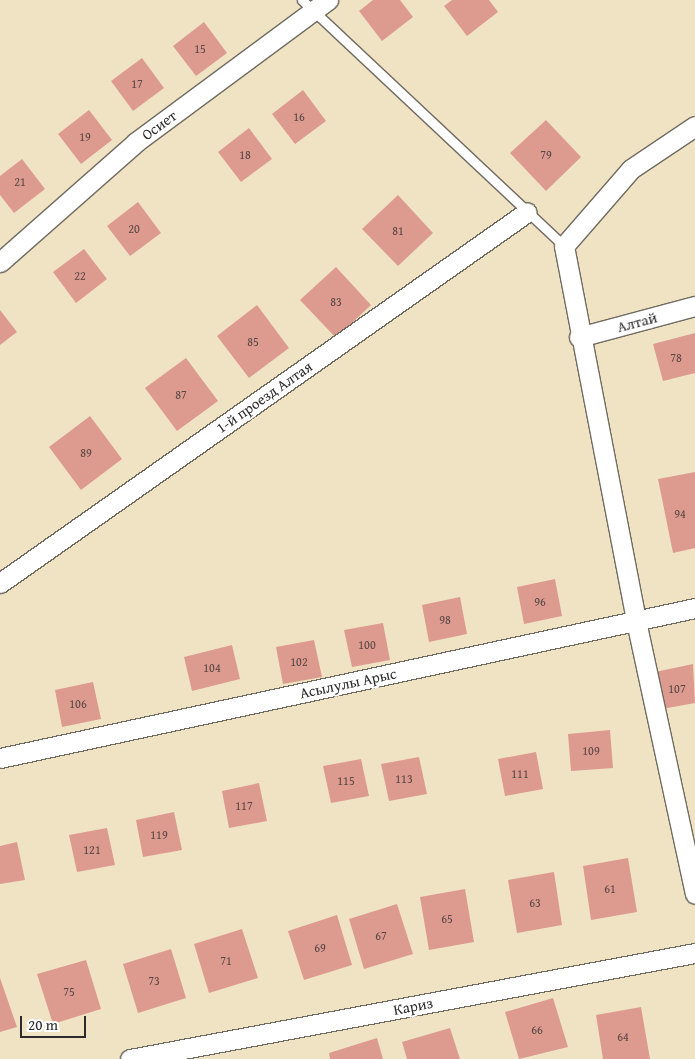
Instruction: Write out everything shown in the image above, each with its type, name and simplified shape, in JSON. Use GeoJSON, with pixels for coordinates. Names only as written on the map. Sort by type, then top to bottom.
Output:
{"type":"FeatureCollection","features":[{"type":"Feature","properties":{"kind":"street","name":"Осиет"},"geometry":{"type":"LineString","coordinates":[[0,262],[136,142],[315,4]]}},
{"type":"Feature","properties":{"kind":"street"},"geometry":{"type":"LineString","coordinates":[[695,126],[631,169],[564,246],[579,338],[636,620],[695,894]]}},
{"type":"Feature","properties":{"kind":"street","name":"1-й проезд Алтая"},"geometry":{"type":"LineString","coordinates":[[0,583],[527,212]]}},
{"type":"Feature","properties":{"kind":"street","name":"Алтай"},"geometry":{"type":"LineString","coordinates":[[579,338],[695,306]]}},
{"type":"Feature","properties":{"kind":"street","name":"Асылулы Арыс"},"geometry":{"type":"LineString","coordinates":[[0,758],[695,608]]}},
{"type":"Feature","properties":{"kind":"street","name":"Кариз"},"geometry":{"type":"LineString","coordinates":[[130,1059],[695,953]]}},
{"type":"Feature","properties":{"kind":"lane"},"geometry":{"type":"LineString","coordinates":[[315,4],[564,246]]}},
{"type":"Feature","properties":{"kind":"building"},"geometry":{"type":"Polygon","coordinates":[[[373,0],[400,0],[413,17],[382,41],[359,11],[373,0]]]}},
{"type":"Feature","properties":{"kind":"building"},"geometry":{"type":"Polygon","coordinates":[[[452,0],[489,0],[498,12],[467,36],[444,6],[452,0]]]}},
{"type":"Feature","properties":{"kind":"building"},"geometry":{"type":"Polygon","coordinates":[[[204,22],[227,53],[196,76],[173,46],[204,22]]]}},
{"type":"Feature","properties":{"kind":"building"},"geometry":{"type":"Polygon","coordinates":[[[142,58],[164,88],[133,111],[111,81],[142,58]]]}},
{"type":"Feature","properties":{"kind":"building"},"geometry":{"type":"Polygon","coordinates":[[[303,90],[326,121],[295,144],[272,114],[303,90]]]}},
{"type":"Feature","properties":{"kind":"building"},"geometry":{"type":"Polygon","coordinates":[[[89,110],[112,140],[81,164],[58,134],[89,110]]]}},
{"type":"Feature","properties":{"kind":"building"},"geometry":{"type":"Polygon","coordinates":[[[546,120],[581,157],[546,191],[510,153],[546,120]]]}},
{"type":"Feature","properties":{"kind":"building"},"geometry":{"type":"Polygon","coordinates":[[[249,128],[272,159],[241,182],[218,152],[249,128]]]}},
{"type":"Feature","properties":{"kind":"building"},"geometry":{"type":"Polygon","coordinates":[[[22,159],[45,189],[14,213],[0,195],[0,176],[22,159]]]}},
{"type":"Feature","properties":{"kind":"building"},"geometry":{"type":"Polygon","coordinates":[[[398,195],[433,233],[398,266],[362,229],[398,195]]]}},
{"type":"Feature","properties":{"kind":"building"},"geometry":{"type":"Polygon","coordinates":[[[138,202],[161,233],[130,256],[107,226],[138,202]]]}},
{"type":"Feature","properties":{"kind":"building"},"geometry":{"type":"Polygon","coordinates":[[[84,249],[107,279],[76,303],[53,272],[84,249]]]}},
{"type":"Feature","properties":{"kind":"building"},"geometry":{"type":"Polygon","coordinates":[[[336,267],[371,305],[336,338],[300,300],[336,267]]]}},
{"type":"Feature","properties":{"kind":"building"},"geometry":{"type":"Polygon","coordinates":[[[257,305],[289,348],[249,378],[217,336],[257,305]]]}},
{"type":"Feature","properties":{"kind":"building"},"geometry":{"type":"Polygon","coordinates":[[[0,310],[17,332],[0,345],[0,310]]]}},
{"type":"Feature","properties":{"kind":"building"},"geometry":{"type":"Polygon","coordinates":[[[695,333],[695,373],[663,381],[653,344],[695,333]]]}},
{"type":"Feature","properties":{"kind":"building"},"geometry":{"type":"Polygon","coordinates":[[[186,358],[218,401],[177,431],[145,388],[186,358]]]}},
{"type":"Feature","properties":{"kind":"building"},"geometry":{"type":"Polygon","coordinates":[[[90,416],[122,459],[81,490],[49,447],[90,416]]]}},
{"type":"Feature","properties":{"kind":"building"},"geometry":{"type":"Polygon","coordinates":[[[695,472],[695,548],[673,553],[658,479],[695,472]]]}},
{"type":"Feature","properties":{"kind":"building"},"geometry":{"type":"Polygon","coordinates":[[[555,579],[562,616],[524,624],[517,587],[555,579]]]}},
{"type":"Feature","properties":{"kind":"building"},"geometry":{"type":"Polygon","coordinates":[[[460,597],[467,634],[429,642],[422,605],[460,597]]]}},
{"type":"Feature","properties":{"kind":"building"},"geometry":{"type":"Polygon","coordinates":[[[383,623],[390,660],[352,667],[344,630],[383,623]]]}},
{"type":"Feature","properties":{"kind":"building"},"geometry":{"type":"Polygon","coordinates":[[[314,640],[322,677],[283,684],[276,647],[314,640]]]}},
{"type":"Feature","properties":{"kind":"building"},"geometry":{"type":"Polygon","coordinates":[[[232,645],[240,679],[192,691],[184,657],[232,645]]]}},
{"type":"Feature","properties":{"kind":"building"},"geometry":{"type":"Polygon","coordinates":[[[693,664],[695,703],[662,709],[655,672],[693,664]]]}},
{"type":"Feature","properties":{"kind":"building"},"geometry":{"type":"Polygon","coordinates":[[[93,682],[101,719],[62,727],[55,690],[93,682]]]}},
{"type":"Feature","properties":{"kind":"building"},"geometry":{"type":"Polygon","coordinates":[[[610,730],[613,768],[571,771],[568,734],[610,730]]]}},
{"type":"Feature","properties":{"kind":"building"},"geometry":{"type":"Polygon","coordinates":[[[536,752],[543,789],[505,796],[498,759],[536,752]]]}},
{"type":"Feature","properties":{"kind":"building"},"geometry":{"type":"Polygon","coordinates":[[[419,757],[427,794],[389,801],[381,764],[419,757]]]}},
{"type":"Feature","properties":{"kind":"building"},"geometry":{"type":"Polygon","coordinates":[[[361,759],[369,796],[331,803],[323,766],[361,759]]]}},
{"type":"Feature","properties":{"kind":"building"},"geometry":{"type":"Polygon","coordinates":[[[259,783],[267,821],[229,828],[222,791],[259,783]]]}},
{"type":"Feature","properties":{"kind":"building"},"geometry":{"type":"Polygon","coordinates":[[[174,812],[182,850],[143,857],[136,820],[174,812]]]}},
{"type":"Feature","properties":{"kind":"building"},"geometry":{"type":"Polygon","coordinates":[[[107,828],[115,865],[77,872],[69,835],[107,828]]]}},
{"type":"Feature","properties":{"kind":"building"},"geometry":{"type":"Polygon","coordinates":[[[17,842],[25,880],[0,884],[0,846],[17,842]]]}},
{"type":"Feature","properties":{"kind":"building"},"geometry":{"type":"Polygon","coordinates":[[[628,858],[637,912],[591,920],[583,866],[628,858]]]}},
{"type":"Feature","properties":{"kind":"building"},"geometry":{"type":"Polygon","coordinates":[[[554,872],[562,925],[517,933],[508,880],[554,872]]]}},
{"type":"Feature","properties":{"kind":"building"},"geometry":{"type":"Polygon","coordinates":[[[465,889],[474,942],[429,950],[420,897],[465,889]]]}},
{"type":"Feature","properties":{"kind":"building"},"geometry":{"type":"Polygon","coordinates":[[[397,904],[413,954],[364,969],[349,919],[397,904]]]}},
{"type":"Feature","properties":{"kind":"building"},"geometry":{"type":"Polygon","coordinates":[[[337,915],[352,965],[304,980],[288,931],[337,915]]]}},
{"type":"Feature","properties":{"kind":"building"},"geometry":{"type":"Polygon","coordinates":[[[242,929],[258,978],[209,993],[194,944],[242,929]]]}},
{"type":"Feature","properties":{"kind":"building"},"geometry":{"type":"Polygon","coordinates":[[[171,949],[186,998],[138,1013],[123,964],[171,949]]]}},
{"type":"Feature","properties":{"kind":"building"},"geometry":{"type":"Polygon","coordinates":[[[86,960],[101,1009],[53,1024],[37,974],[86,960]]]}},
{"type":"Feature","properties":{"kind":"building"},"geometry":{"type":"Polygon","coordinates":[[[0,978],[17,1027],[0,1032],[0,978]]]}},
{"type":"Feature","properties":{"kind":"building"},"geometry":{"type":"Polygon","coordinates":[[[553,998],[568,1047],[519,1059],[505,1012],[553,998]]]}},
{"type":"Feature","properties":{"kind":"building"},"geometry":{"type":"Polygon","coordinates":[[[641,1007],[650,1059],[603,1059],[596,1015],[641,1007]]]}},
{"type":"Feature","properties":{"kind":"building"},"geometry":{"type":"Polygon","coordinates":[[[450,1028],[460,1059],[407,1059],[402,1042],[450,1028]]]}},
{"type":"Feature","properties":{"kind":"building"},"geometry":{"type":"Polygon","coordinates":[[[377,1038],[383,1059],[330,1059],[329,1053],[377,1038]]]}}]}
